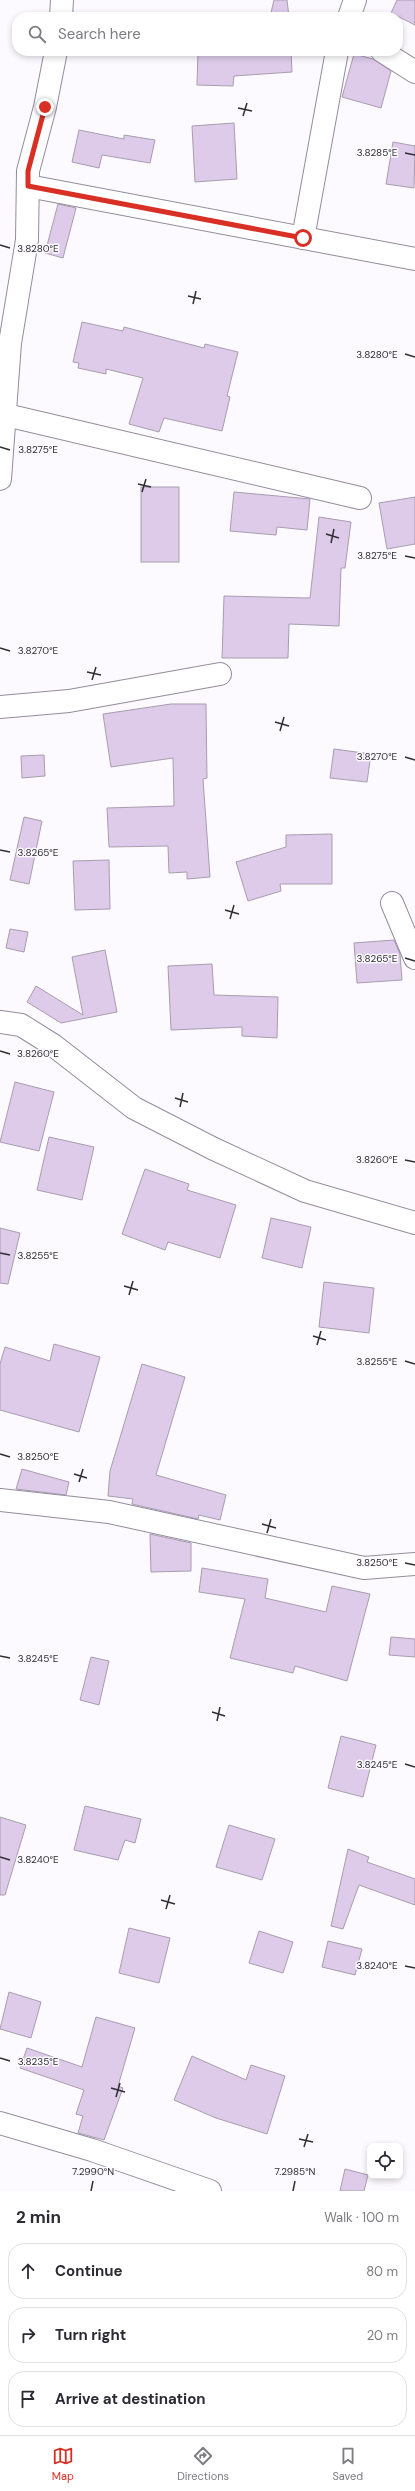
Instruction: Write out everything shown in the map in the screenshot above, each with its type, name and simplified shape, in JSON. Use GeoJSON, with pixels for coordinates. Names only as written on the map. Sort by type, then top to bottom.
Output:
{"type":"FeatureCollection","features":[{"type":"Feature","properties":{"kind":"street"},"geometry":{"type":"LineString","coordinates":[[61,12],[62,0]]}},
{"type":"Feature","properties":{"kind":"street"},"geometry":{"type":"LineString","coordinates":[[351,12],[356,0]]}},
{"type":"Feature","properties":{"kind":"street"},"geometry":{"type":"LineString","coordinates":[[0,479],[6,415],[5,366],[27,240],[28,171],[45,107],[55,56]]}},
{"type":"Feature","properties":{"kind":"street"},"geometry":{"type":"LineString","coordinates":[[303,238],[335,56]]}},
{"type":"Feature","properties":{"kind":"street"},"geometry":{"type":"LineString","coordinates":[[390,56],[415,72]]}},
{"type":"Feature","properties":{"kind":"street"},"geometry":{"type":"LineString","coordinates":[[28,186],[415,259]]}},
{"type":"Feature","properties":{"kind":"street"},"geometry":{"type":"LineString","coordinates":[[6,415],[360,498]]}},
{"type":"Feature","properties":{"kind":"street"},"geometry":{"type":"LineString","coordinates":[[0,707],[69,701],[220,674]]}},
{"type":"Feature","properties":{"kind":"street"},"geometry":{"type":"LineString","coordinates":[[392,903],[415,958]]}},
{"type":"Feature","properties":{"kind":"street"},"geometry":{"type":"LineString","coordinates":[[0,1022],[21,1025],[53,1045],[134,1108],[207,1145],[305,1191],[415,1223]]}},
{"type":"Feature","properties":{"kind":"street"},"geometry":{"type":"LineString","coordinates":[[0,1500],[109,1512],[364,1568],[415,1564]]}},
{"type":"Feature","properties":{"kind":"street"},"geometry":{"type":"LineString","coordinates":[[0,2123],[92,2150],[210,2191]]}},
{"type":"Feature","properties":{"kind":"building"},"geometry":{"type":"Polygon","coordinates":[[[274,0],[287,0],[288,12],[271,12],[274,0]]]}},
{"type":"Feature","properties":{"kind":"building"},"geometry":{"type":"Polygon","coordinates":[[[397,0],[415,0],[415,25],[403,19],[403,12],[391,12],[397,0]]]}},
{"type":"Feature","properties":{"kind":"building"},"geometry":{"type":"Polygon","coordinates":[[[198,56],[291,56],[292,72],[234,76],[233,86],[197,85],[198,56]]]}},
{"type":"Feature","properties":{"kind":"building"},"geometry":{"type":"Polygon","coordinates":[[[353,56],[362,56],[373,59],[391,71],[381,108],[342,97],[353,56]]]}},
{"type":"Feature","properties":{"kind":"building"},"geometry":{"type":"Polygon","coordinates":[[[234,123],[237,179],[195,182],[192,126],[234,123]]]}},
{"type":"Feature","properties":{"kind":"building"},"geometry":{"type":"Polygon","coordinates":[[[79,130],[124,139],[124,135],[155,140],[150,163],[102,155],[99,168],[72,162],[79,130]]]}},
{"type":"Feature","properties":{"kind":"building"},"geometry":{"type":"Polygon","coordinates":[[[393,142],[415,146],[414,188],[386,184],[393,142]]]}},
{"type":"Feature","properties":{"kind":"building"},"geometry":{"type":"Polygon","coordinates":[[[58,204],[76,208],[63,258],[45,253],[58,204]]]}},
{"type":"Feature","properties":{"kind":"building"},"geometry":{"type":"Polygon","coordinates":[[[82,322],[123,331],[124,327],[204,348],[205,344],[238,352],[227,396],[230,397],[222,431],[164,418],[159,432],[129,424],[143,378],[106,369],[106,374],[78,368],[79,363],[73,362],[82,322]]]}},
{"type":"Feature","properties":{"kind":"building"},"geometry":{"type":"Polygon","coordinates":[[[141,487],[179,487],[179,562],[141,562],[141,487]]]}},
{"type":"Feature","properties":{"kind":"building"},"geometry":{"type":"Polygon","coordinates":[[[234,492],[310,499],[307,530],[277,527],[276,535],[230,531],[234,492]]]}},
{"type":"Feature","properties":{"kind":"building"},"geometry":{"type":"Polygon","coordinates":[[[415,497],[415,544],[387,549],[379,503],[415,497]]]}},
{"type":"Feature","properties":{"kind":"building"},"geometry":{"type":"Polygon","coordinates":[[[319,517],[351,522],[345,568],[341,568],[339,626],[289,624],[288,658],[222,658],[224,596],[310,598],[319,517]]]}},
{"type":"Feature","properties":{"kind":"building"},"geometry":{"type":"Polygon","coordinates":[[[171,704],[206,704],[207,778],[203,779],[210,877],[187,879],[187,872],[169,873],[168,846],[109,847],[107,808],[174,806],[173,758],[111,767],[103,714],[171,704]]]}},
{"type":"Feature","properties":{"kind":"building"},"geometry":{"type":"Polygon","coordinates":[[[334,749],[371,754],[367,782],[330,778],[334,749]]]}},
{"type":"Feature","properties":{"kind":"building"},"geometry":{"type":"Polygon","coordinates":[[[44,755],[45,776],[22,778],[21,756],[44,755]]]}},
{"type":"Feature","properties":{"kind":"building"},"geometry":{"type":"Polygon","coordinates":[[[24,817],[42,821],[29,884],[10,880],[24,817]]]}},
{"type":"Feature","properties":{"kind":"building"},"geometry":{"type":"Polygon","coordinates":[[[332,834],[332,884],[280,884],[281,891],[248,901],[236,862],[286,847],[286,835],[332,834]]]}},
{"type":"Feature","properties":{"kind":"building"},"geometry":{"type":"Polygon","coordinates":[[[109,860],[110,909],[75,910],[73,861],[109,860]]]}},
{"type":"Feature","properties":{"kind":"building"},"geometry":{"type":"Polygon","coordinates":[[[10,929],[28,932],[24,952],[6,948],[10,929]]]}},
{"type":"Feature","properties":{"kind":"building"},"geometry":{"type":"Polygon","coordinates":[[[394,940],[400,954],[402,980],[357,983],[354,943],[394,940]]]}},
{"type":"Feature","properties":{"kind":"building"},"geometry":{"type":"Polygon","coordinates":[[[105,950],[117,1012],[61,1023],[27,1002],[36,986],[83,1015],[72,957],[105,950]]]}},
{"type":"Feature","properties":{"kind":"building"},"geometry":{"type":"Polygon","coordinates":[[[212,964],[214,995],[278,997],[277,1038],[242,1036],[242,1027],[171,1030],[168,966],[212,964]]]}},
{"type":"Feature","properties":{"kind":"building"},"geometry":{"type":"Polygon","coordinates":[[[15,1082],[54,1092],[39,1151],[0,1142],[15,1082]]]}},
{"type":"Feature","properties":{"kind":"building"},"geometry":{"type":"Polygon","coordinates":[[[49,1137],[94,1147],[82,1200],[37,1190],[49,1137]]]}},
{"type":"Feature","properties":{"kind":"building"},"geometry":{"type":"Polygon","coordinates":[[[145,1169],[189,1184],[187,1190],[236,1205],[220,1258],[168,1242],[165,1250],[122,1234],[145,1169]]]}},
{"type":"Feature","properties":{"kind":"building"},"geometry":{"type":"Polygon","coordinates":[[[271,1218],[311,1227],[302,1268],[262,1258],[271,1218]]]}},
{"type":"Feature","properties":{"kind":"building"},"geometry":{"type":"Polygon","coordinates":[[[0,1228],[20,1233],[8,1284],[0,1283],[0,1228]]]}},
{"type":"Feature","properties":{"kind":"building"},"geometry":{"type":"Polygon","coordinates":[[[324,1282],[374,1288],[369,1333],[319,1327],[324,1282]]]}},
{"type":"Feature","properties":{"kind":"building"},"geometry":{"type":"Polygon","coordinates":[[[54,1344],[100,1357],[79,1432],[0,1410],[0,1364],[5,1347],[50,1361],[54,1344]]]}},
{"type":"Feature","properties":{"kind":"building"},"geometry":{"type":"Polygon","coordinates":[[[142,1364],[185,1377],[156,1475],[226,1495],[220,1520],[199,1515],[198,1519],[132,1504],[133,1499],[108,1496],[110,1471],[142,1364]]]}},
{"type":"Feature","properties":{"kind":"building"},"geometry":{"type":"Polygon","coordinates":[[[22,1469],[69,1482],[66,1495],[16,1489],[22,1469]]]}},
{"type":"Feature","properties":{"kind":"building"},"geometry":{"type":"Polygon","coordinates":[[[150,1534],[191,1543],[191,1571],[151,1572],[150,1534]]]}},
{"type":"Feature","properties":{"kind":"building"},"geometry":{"type":"Polygon","coordinates":[[[202,1568],[268,1579],[265,1598],[326,1612],[332,1586],[370,1594],[347,1681],[295,1666],[293,1673],[230,1658],[245,1599],[199,1592],[202,1568]]]}},
{"type":"Feature","properties":{"kind":"building"},"geometry":{"type":"Polygon","coordinates":[[[391,1637],[415,1639],[415,1657],[389,1655],[391,1637]]]}},
{"type":"Feature","properties":{"kind":"building"},"geometry":{"type":"Polygon","coordinates":[[[91,1657],[109,1661],[99,1705],[80,1700],[91,1657]]]}},
{"type":"Feature","properties":{"kind":"building"},"geometry":{"type":"Polygon","coordinates":[[[341,1736],[376,1745],[363,1797],[328,1788],[341,1736]]]}},
{"type":"Feature","properties":{"kind":"building"},"geometry":{"type":"Polygon","coordinates":[[[85,1806],[141,1819],[135,1843],[125,1840],[118,1860],[74,1850],[85,1806]]]}},
{"type":"Feature","properties":{"kind":"building"},"geometry":{"type":"Polygon","coordinates":[[[0,1817],[26,1825],[5,1895],[0,1895],[0,1817]]]}},
{"type":"Feature","properties":{"kind":"building"},"geometry":{"type":"Polygon","coordinates":[[[229,1825],[275,1839],[262,1880],[216,1867],[229,1825]]]}},
{"type":"Feature","properties":{"kind":"building"},"geometry":{"type":"Polygon","coordinates":[[[348,1849],[369,1857],[367,1862],[415,1879],[415,1905],[359,1885],[343,1929],[331,1926],[348,1849]]]}},
{"type":"Feature","properties":{"kind":"building"},"geometry":{"type":"Polygon","coordinates":[[[129,1928],[170,1938],[159,1983],[119,1973],[129,1928]]]}},
{"type":"Feature","properties":{"kind":"building"},"geometry":{"type":"Polygon","coordinates":[[[259,1931],[293,1942],[283,1973],[249,1963],[259,1931]]]}},
{"type":"Feature","properties":{"kind":"building"},"geometry":{"type":"Polygon","coordinates":[[[328,1941],[362,1949],[355,1975],[322,1967],[328,1941]]]}},
{"type":"Feature","properties":{"kind":"building"},"geometry":{"type":"Polygon","coordinates":[[[9,1992],[41,2002],[31,2038],[0,2029],[9,1992]]]}},
{"type":"Feature","properties":{"kind":"building"},"geometry":{"type":"Polygon","coordinates":[[[96,2017],[135,2028],[118,2086],[123,2088],[104,2140],[78,2133],[83,2116],[76,2114],[84,2090],[20,2068],[27,2048],[82,2067],[96,2017]]]}},
{"type":"Feature","properties":{"kind":"building"},"geometry":{"type":"Polygon","coordinates":[[[192,2056],[246,2080],[251,2065],[285,2076],[267,2134],[216,2118],[174,2100],[192,2056]]]}},
{"type":"Feature","properties":{"kind":"building"},"geometry":{"type":"Polygon","coordinates":[[[345,2169],[367,2175],[364,2191],[340,2191],[345,2169]]]}},
{"type":"Feature","properties":{"kind":"route"},"geometry":{"type":"LineString","coordinates":[[45,107],[28,171],[28,186],[303,238]]}}]}
